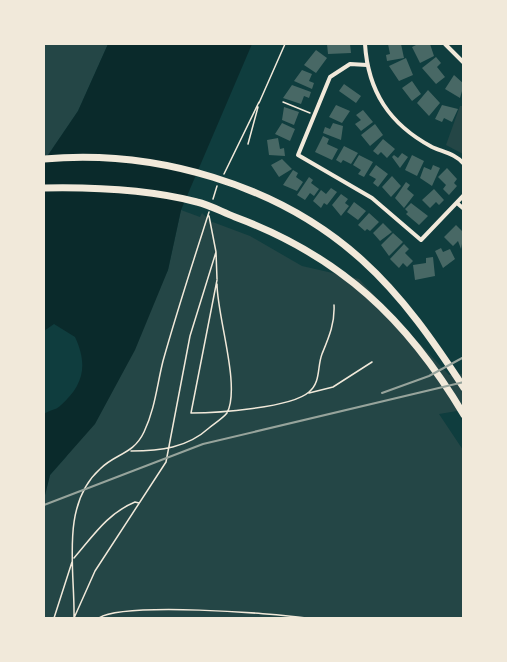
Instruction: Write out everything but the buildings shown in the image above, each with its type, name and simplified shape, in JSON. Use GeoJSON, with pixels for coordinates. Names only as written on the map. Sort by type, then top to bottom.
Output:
{"type":"FeatureCollection","features":[{"type":"Feature","properties":{"kind":"highway"},"geometry":{"type":"LineString","coordinates":[[44,159],[136,160],[202,174],[264,196],[310,221],[362,260],[413,315],[464,388]]}},
{"type":"Feature","properties":{"kind":"highway"},"geometry":{"type":"LineString","coordinates":[[44,188],[93,188],[149,192],[199,202],[295,243],[335,268],[406,331],[464,415]]}},
{"type":"Feature","properties":{"kind":"street"},"geometry":{"type":"LineString","coordinates":[[365,44],[367,65],[374,91],[382,106],[398,123],[429,145],[459,159],[464,164]]}},
{"type":"Feature","properties":{"kind":"street"},"geometry":{"type":"LineString","coordinates":[[445,44],[464,63]]}},
{"type":"Feature","properties":{"kind":"street"},"geometry":{"type":"LineString","coordinates":[[367,65],[350,64],[333,73],[325,85],[297,155],[372,198],[421,240],[464,195]]}},
{"type":"Feature","properties":{"kind":"street"},"geometry":{"type":"LineString","coordinates":[[457,203],[464,209]]}},
{"type":"Feature","properties":{"kind":"lane"},"geometry":{"type":"LineString","coordinates":[[99,618],[121,611],[241,611],[306,618]]}},
{"type":"Feature","properties":{"kind":"path"},"geometry":{"type":"LineString","coordinates":[[131,451],[144,432],[155,401],[186,279],[217,187],[285,44]]}},
{"type":"Feature","properties":{"kind":"path"},"geometry":{"type":"LineString","coordinates":[[248,144],[259,102]]}},
{"type":"Feature","properties":{"kind":"path"},"geometry":{"type":"LineString","coordinates":[[283,102],[314,115]]}},
{"type":"Feature","properties":{"kind":"path"},"geometry":{"type":"LineString","coordinates":[[74,618],[72,537],[77,506],[86,484],[100,468],[131,451],[168,449],[198,439],[227,413],[232,387],[217,305],[216,252],[208,215]]}},
{"type":"Feature","properties":{"kind":"path"},"geometry":{"type":"LineString","coordinates":[[74,618],[95,571],[161,471],[168,449],[190,336],[216,252]]}},
{"type":"Feature","properties":{"kind":"path"},"geometry":{"type":"LineString","coordinates":[[217,280],[191,413],[227,413],[284,401],[333,387],[372,362]]}},
{"type":"Feature","properties":{"kind":"path"},"geometry":{"type":"LineString","coordinates":[[309,393],[319,378],[320,359],[334,322],[334,305]]}},
{"type":"Feature","properties":{"kind":"path"},"geometry":{"type":"LineString","coordinates":[[54,618],[73,559],[119,508],[135,502],[140,503]]}},
{"type":"Feature","properties":{"kind":"shaded area"},"geometry":{"type":"Polygon","coordinates":[[[44,44],[108,44],[78,111],[44,161],[44,44]]]}},
{"type":"Feature","properties":{"kind":"shaded area"},"geometry":{"type":"Polygon","coordinates":[[[108,44],[252,44],[181,210],[168,270],[135,350],[95,424],[50,475],[44,499],[44,414],[58,407],[74,390],[81,374],[82,357],[75,337],[54,324],[44,331],[44,161],[78,111],[108,44]]]}},
{"type":"Feature","properties":{"kind":"shaded area"},"geometry":{"type":"Polygon","coordinates":[[[460,106],[463,106],[463,154],[446,145],[460,106]]]}},
{"type":"Feature","properties":{"kind":"shaded area"},"geometry":{"type":"Polygon","coordinates":[[[181,210],[200,217],[202,213],[210,221],[250,236],[302,266],[359,279],[449,375],[463,374],[463,410],[439,414],[463,450],[463,618],[44,618],[44,499],[50,475],[66,457],[168,270],[181,210]]]}},
{"type":"Feature","properties":{"kind":"railway"},"geometry":{"type":"LineString","coordinates":[[382,393],[429,376],[464,357]]}},
{"type":"Feature","properties":{"kind":"railway"},"geometry":{"type":"LineString","coordinates":[[44,505],[203,444],[464,382]]}}]}
